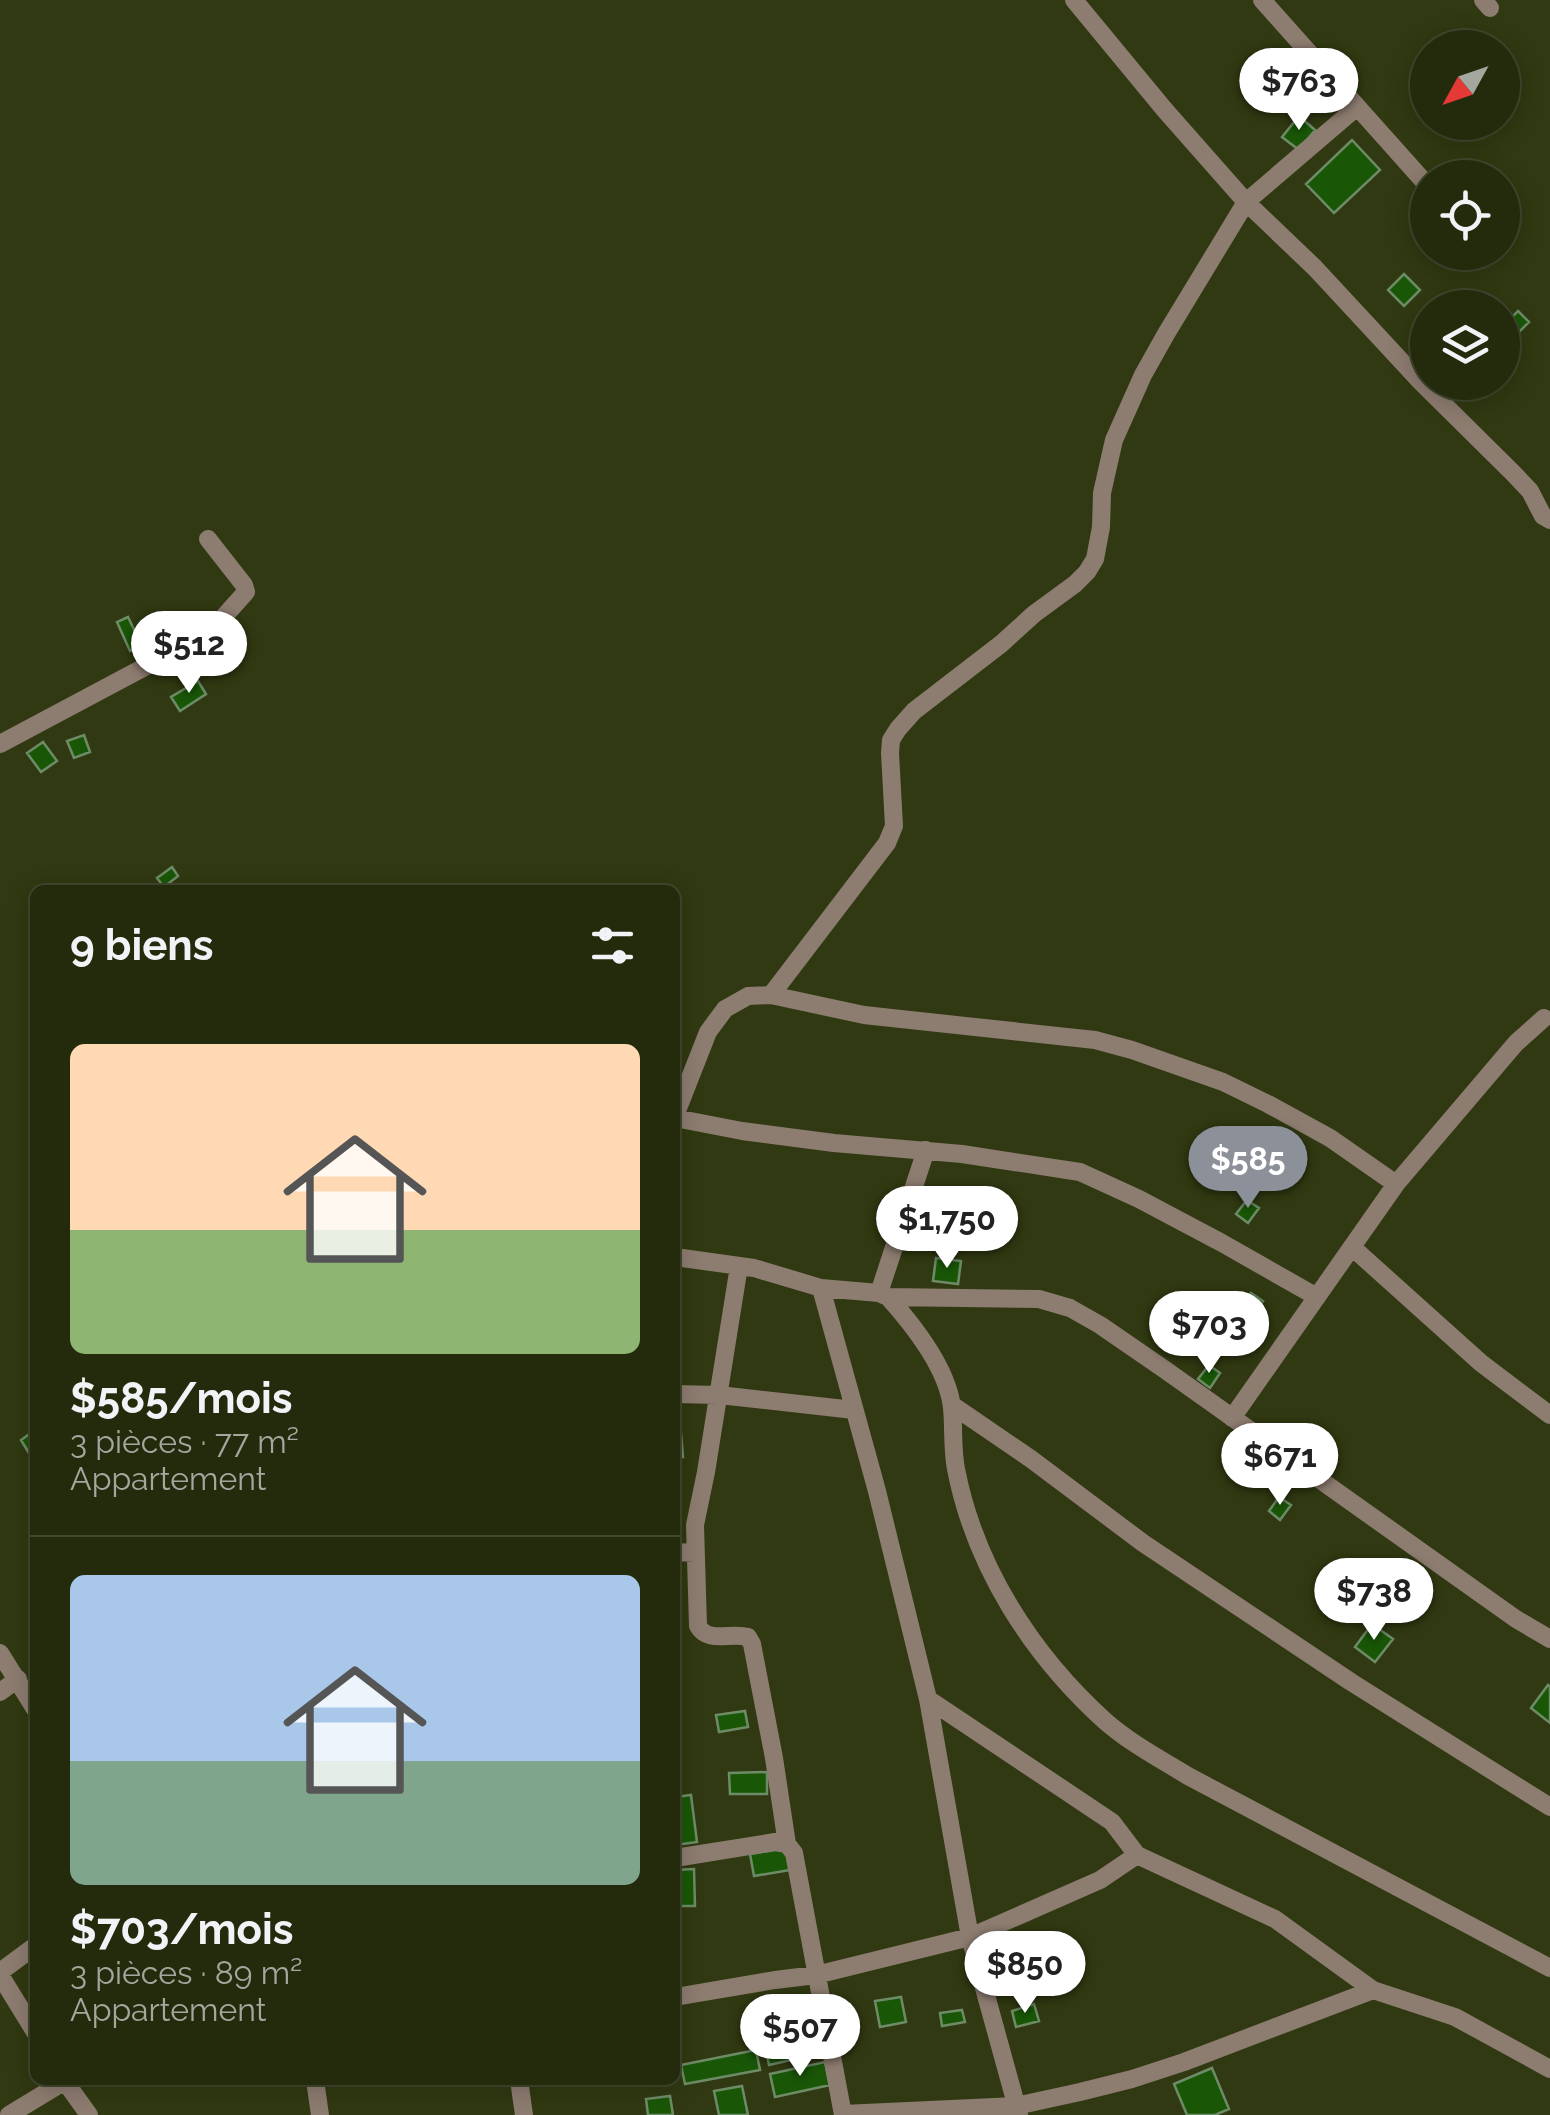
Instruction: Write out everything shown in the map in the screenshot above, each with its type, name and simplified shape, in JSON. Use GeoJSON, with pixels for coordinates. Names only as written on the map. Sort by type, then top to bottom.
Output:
{"type":"FeatureCollection","features":[{"type":"Feature","properties":{"kind":"street"},"geometry":{"type":"LineString","coordinates":[[1074,0],[1246,202],[1514,474],[1550,520]]}},
{"type":"Feature","properties":{"kind":"street"},"geometry":{"type":"LineString","coordinates":[[1262,0],[1410,166]]}},
{"type":"Feature","properties":{"kind":"street"},"geometry":{"type":"LineString","coordinates":[[771,995],[887,844],[894,826],[891,740],[898,729],[914,711],[1087,572],[1096,559],[1106,466],[1124,412],[1166,334],[1246,202],[1357,107]]}},
{"type":"Feature","properties":{"kind":"street"},"geometry":{"type":"LineString","coordinates":[[0,744],[186,644],[220,621],[246,592],[244,584],[208,539]]}},
{"type":"Feature","properties":{"kind":"street"},"geometry":{"type":"LineString","coordinates":[[680,1104],[708,1032],[724,1009],[748,996],[771,995],[864,1015],[1094,1040],[1132,1050],[1223,1082],[1268,1104],[1330,1138],[1396,1184]]}},
{"type":"Feature","properties":{"kind":"street"},"geometry":{"type":"LineString","coordinates":[[1232,1418],[1396,1184],[1516,1043],[1544,1018]]}},
{"type":"Feature","properties":{"kind":"street"},"geometry":{"type":"LineString","coordinates":[[680,1118],[742,1131],[926,1150],[1080,1172],[1139,1199],[1317,1297]]}},
{"type":"Feature","properties":{"kind":"street"},"geometry":{"type":"LineString","coordinates":[[883,1295],[926,1150]]}},
{"type":"Feature","properties":{"kind":"street"},"geometry":{"type":"LineString","coordinates":[[1353,1248],[1480,1363],[1550,1415]]}},
{"type":"Feature","properties":{"kind":"street"},"geometry":{"type":"LineString","coordinates":[[680,1258],[739,1266],[821,1288],[883,1295],[1038,1299],[1070,1308],[1100,1325],[1516,1619],[1549,1638]]}},
{"type":"Feature","properties":{"kind":"street"},"geometry":{"type":"LineString","coordinates":[[739,1266],[696,1525],[698,1626],[708,1636],[740,1634],[752,1644],[787,1844],[794,1853],[843,2115],[1018,2110],[1132,2080],[1373,1990]]}},
{"type":"Feature","properties":{"kind":"street"},"geometry":{"type":"LineString","coordinates":[[821,1288],[928,1700],[970,1938],[1018,2110]]}},
{"type":"Feature","properties":{"kind":"street"},"geometry":{"type":"LineString","coordinates":[[883,1295],[912,1324],[934,1359],[952,1404],[955,1468],[986,1560],[1009,1607],[1035,1646],[1072,1688],[1137,1746],[1188,1776],[1550,1968]]}},
{"type":"Feature","properties":{"kind":"street"},"geometry":{"type":"LineString","coordinates":[[680,1394],[854,1410]]}},
{"type":"Feature","properties":{"kind":"street"},"geometry":{"type":"LineString","coordinates":[[952,1404],[1143,1543],[1351,1682],[1550,1807]]}},
{"type":"Feature","properties":{"kind":"street"},"geometry":{"type":"LineString","coordinates":[[680,1552],[696,1552]]}},
{"type":"Feature","properties":{"kind":"street"},"geometry":{"type":"LineString","coordinates":[[0,1653],[30,1700]]}},
{"type":"Feature","properties":{"kind":"street"},"geometry":{"type":"LineString","coordinates":[[0,1692],[18,1679]]}},
{"type":"Feature","properties":{"kind":"street"},"geometry":{"type":"LineString","coordinates":[[928,1700],[1112,1822],[1137,1855],[1276,1919],[1373,1990],[1455,2018],[1550,2069]]}},
{"type":"Feature","properties":{"kind":"street"},"geometry":{"type":"LineString","coordinates":[[680,1857],[775,1842],[787,1844]]}},
{"type":"Feature","properties":{"kind":"street"},"geometry":{"type":"LineString","coordinates":[[680,1996],[816,1975],[970,1938],[1100,1880],[1137,1855]]}},
{"type":"Feature","properties":{"kind":"street"},"geometry":{"type":"LineString","coordinates":[[30,1950],[0,1974],[30,2024]]}},
{"type":"Feature","properties":{"kind":"street"},"geometry":{"type":"LineString","coordinates":[[9,2115],[58,2085]]}},
{"type":"Feature","properties":{"kind":"street"},"geometry":{"type":"LineString","coordinates":[[68,2085],[89,2115]]}},
{"type":"Feature","properties":{"kind":"street"},"geometry":{"type":"LineString","coordinates":[[316,2085],[320,2115]]}},
{"type":"Feature","properties":{"kind":"street"},"geometry":{"type":"LineString","coordinates":[[520,2085],[524,2115]]}},
{"type":"Feature","properties":{"kind":"building"},"geometry":{"type":"Polygon","coordinates":[[[1299,116],[1315,130],[1299,150],[1282,137],[1299,116]]]}},
{"type":"Feature","properties":{"kind":"building"},"geometry":{"type":"Polygon","coordinates":[[[1352,140],[1380,170],[1334,213],[1306,184],[1352,140]]]}},
{"type":"Feature","properties":{"kind":"building"},"geometry":{"type":"Polygon","coordinates":[[[1404,274],[1420,290],[1410,290],[1410,300],[1404,306],[1388,290],[1404,274]]]}},
{"type":"Feature","properties":{"kind":"building"},"geometry":{"type":"Polygon","coordinates":[[[1520,313],[1529,322],[1520,331],[1520,313]]]}},
{"type":"Feature","properties":{"kind":"building"},"geometry":{"type":"Polygon","coordinates":[[[128,617],[142,646],[130,651],[117,622],[128,617]]]}},
{"type":"Feature","properties":{"kind":"building"},"geometry":{"type":"Polygon","coordinates":[[[198,681],[206,694],[180,711],[171,697],[198,681]]]}},
{"type":"Feature","properties":{"kind":"building"},"geometry":{"type":"Polygon","coordinates":[[[84,735],[90,752],[74,758],[67,741],[84,735]]]}},
{"type":"Feature","properties":{"kind":"building"},"geometry":{"type":"Polygon","coordinates":[[[43,742],[57,761],[41,772],[27,753],[43,742]]]}},
{"type":"Feature","properties":{"kind":"building"},"geometry":{"type":"Polygon","coordinates":[[[172,867],[178,876],[167,885],[157,878],[172,867]]]}},
{"type":"Feature","properties":{"kind":"building"},"geometry":{"type":"Polygon","coordinates":[[[1247,1200],[1259,1208],[1248,1223],[1236,1214],[1247,1200]]]}},
{"type":"Feature","properties":{"kind":"building"},"geometry":{"type":"Polygon","coordinates":[[[936,1258],[961,1261],[958,1284],[933,1281],[936,1258]]]}},
{"type":"Feature","properties":{"kind":"building"},"geometry":{"type":"Polygon","coordinates":[[[1251,1293],[1263,1301],[1252,1316],[1240,1307],[1251,1293]]]}},
{"type":"Feature","properties":{"kind":"building"},"geometry":{"type":"Polygon","coordinates":[[[1209,1365],[1220,1373],[1210,1388],[1198,1379],[1209,1365]]]}},
{"type":"Feature","properties":{"kind":"building"},"geometry":{"type":"Polygon","coordinates":[[[30,1434],[29,1453],[21,1440],[30,1434]]]}},
{"type":"Feature","properties":{"kind":"building"},"geometry":{"type":"Polygon","coordinates":[[[1279,1497],[1291,1505],[1280,1520],[1269,1511],[1279,1497]]]}},
{"type":"Feature","properties":{"kind":"building"},"geometry":{"type":"Polygon","coordinates":[[[1372,1624],[1393,1639],[1375,1662],[1355,1647],[1372,1624]]]}},
{"type":"Feature","properties":{"kind":"building"},"geometry":{"type":"Polygon","coordinates":[[[1550,1687],[1550,1723],[1531,1708],[1550,1687]]]}},
{"type":"Feature","properties":{"kind":"building"},"geometry":{"type":"Polygon","coordinates":[[[745,1711],[748,1727],[719,1732],[716,1715],[745,1711]]]}},
{"type":"Feature","properties":{"kind":"building"},"geometry":{"type":"Polygon","coordinates":[[[767,1772],[767,1794],[730,1794],[729,1773],[767,1772]]]}},
{"type":"Feature","properties":{"kind":"building"},"geometry":{"type":"Polygon","coordinates":[[[691,1795],[697,1842],[680,1844],[680,1796],[691,1795]]]}},
{"type":"Feature","properties":{"kind":"building"},"geometry":{"type":"Polygon","coordinates":[[[786,1848],[790,1870],[754,1876],[750,1854],[786,1848]]]}},
{"type":"Feature","properties":{"kind":"building"},"geometry":{"type":"Polygon","coordinates":[[[694,1869],[695,1906],[680,1906],[680,1870],[694,1869]]]}},
{"type":"Feature","properties":{"kind":"building"},"geometry":{"type":"Polygon","coordinates":[[[901,1997],[906,2022],[880,2027],[875,2001],[901,1997]]]}},
{"type":"Feature","properties":{"kind":"building"},"geometry":{"type":"Polygon","coordinates":[[[797,1999],[809,2056],[769,2065],[757,2008],[797,1999]]]}},
{"type":"Feature","properties":{"kind":"building"},"geometry":{"type":"Polygon","coordinates":[[[1034,2004],[1039,2021],[1016,2027],[1012,2011],[1034,2004]]]}},
{"type":"Feature","properties":{"kind":"building"},"geometry":{"type":"Polygon","coordinates":[[[962,2010],[965,2022],[942,2026],[940,2013],[962,2010]]]}},
{"type":"Feature","properties":{"kind":"building"},"geometry":{"type":"Polygon","coordinates":[[[756,2050],[760,2070],[685,2084],[681,2065],[756,2050]]]}},
{"type":"Feature","properties":{"kind":"building"},"geometry":{"type":"Polygon","coordinates":[[[825,2062],[830,2085],[775,2097],[770,2074],[825,2062]]]}},
{"type":"Feature","properties":{"kind":"building"},"geometry":{"type":"Polygon","coordinates":[[[1212,2068],[1229,2109],[1215,2115],[1187,2115],[1174,2084],[1212,2068]]]}},
{"type":"Feature","properties":{"kind":"building"},"geometry":{"type":"Polygon","coordinates":[[[742,2086],[748,2115],[719,2115],[714,2091],[742,2086]]]}},
{"type":"Feature","properties":{"kind":"building"},"geometry":{"type":"Polygon","coordinates":[[[670,2096],[673,2115],[648,2115],[646,2099],[670,2096]]]}}]}
